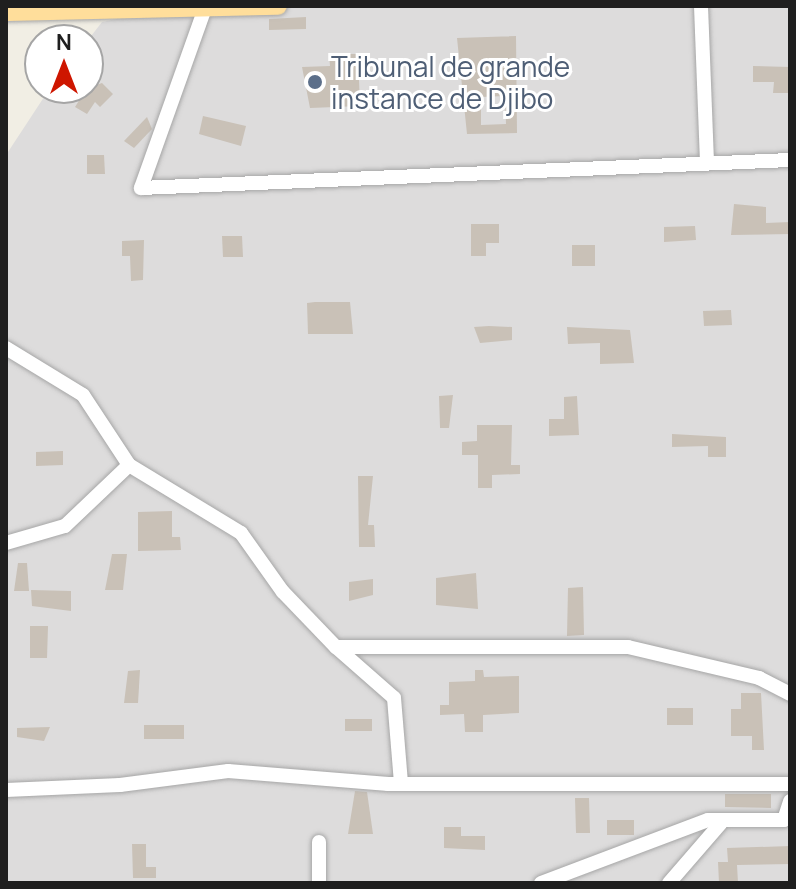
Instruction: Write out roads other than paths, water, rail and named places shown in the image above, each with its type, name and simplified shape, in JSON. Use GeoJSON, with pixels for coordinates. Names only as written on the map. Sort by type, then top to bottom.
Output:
{"type":"FeatureCollection","features":[{"type":"Feature","properties":{"kind":"main road"},"geometry":{"type":"LineString","coordinates":[[6,12],[204,11],[278,6]]}},
{"type":"Feature","properties":{"kind":"street"},"geometry":{"type":"LineString","coordinates":[[701,6],[707,163]]}},
{"type":"Feature","properties":{"kind":"street"},"geometry":{"type":"LineString","coordinates":[[204,11],[141,188],[790,160]]}},
{"type":"Feature","properties":{"kind":"street"},"geometry":{"type":"LineString","coordinates":[[6,348],[83,395],[129,465],[241,533],[283,592],[336,647],[394,698],[401,784]]}},
{"type":"Feature","properties":{"kind":"street"},"geometry":{"type":"LineString","coordinates":[[6,543],[65,526],[129,465]]}},
{"type":"Feature","properties":{"kind":"street"},"geometry":{"type":"LineString","coordinates":[[336,647],[628,647],[759,678],[790,694]]}},
{"type":"Feature","properties":{"kind":"street"},"geometry":{"type":"LineString","coordinates":[[6,790],[120,785],[228,771],[401,784],[790,784]]}},
{"type":"Feature","properties":{"kind":"street"},"geometry":{"type":"LineString","coordinates":[[541,883],[708,820],[721,823],[784,820],[790,801]]}},
{"type":"Feature","properties":{"kind":"street"},"geometry":{"type":"LineString","coordinates":[[669,883],[721,823]]}},
{"type":"Feature","properties":{"kind":"street"},"geometry":{"type":"LineString","coordinates":[[319,842],[319,883]]}},
{"type":"Feature","properties":{"kind":"place","name":"Tribunal de grande instance de Djibo"},"geometry":{"type":"Point","coordinates":[315,82]}}]}
